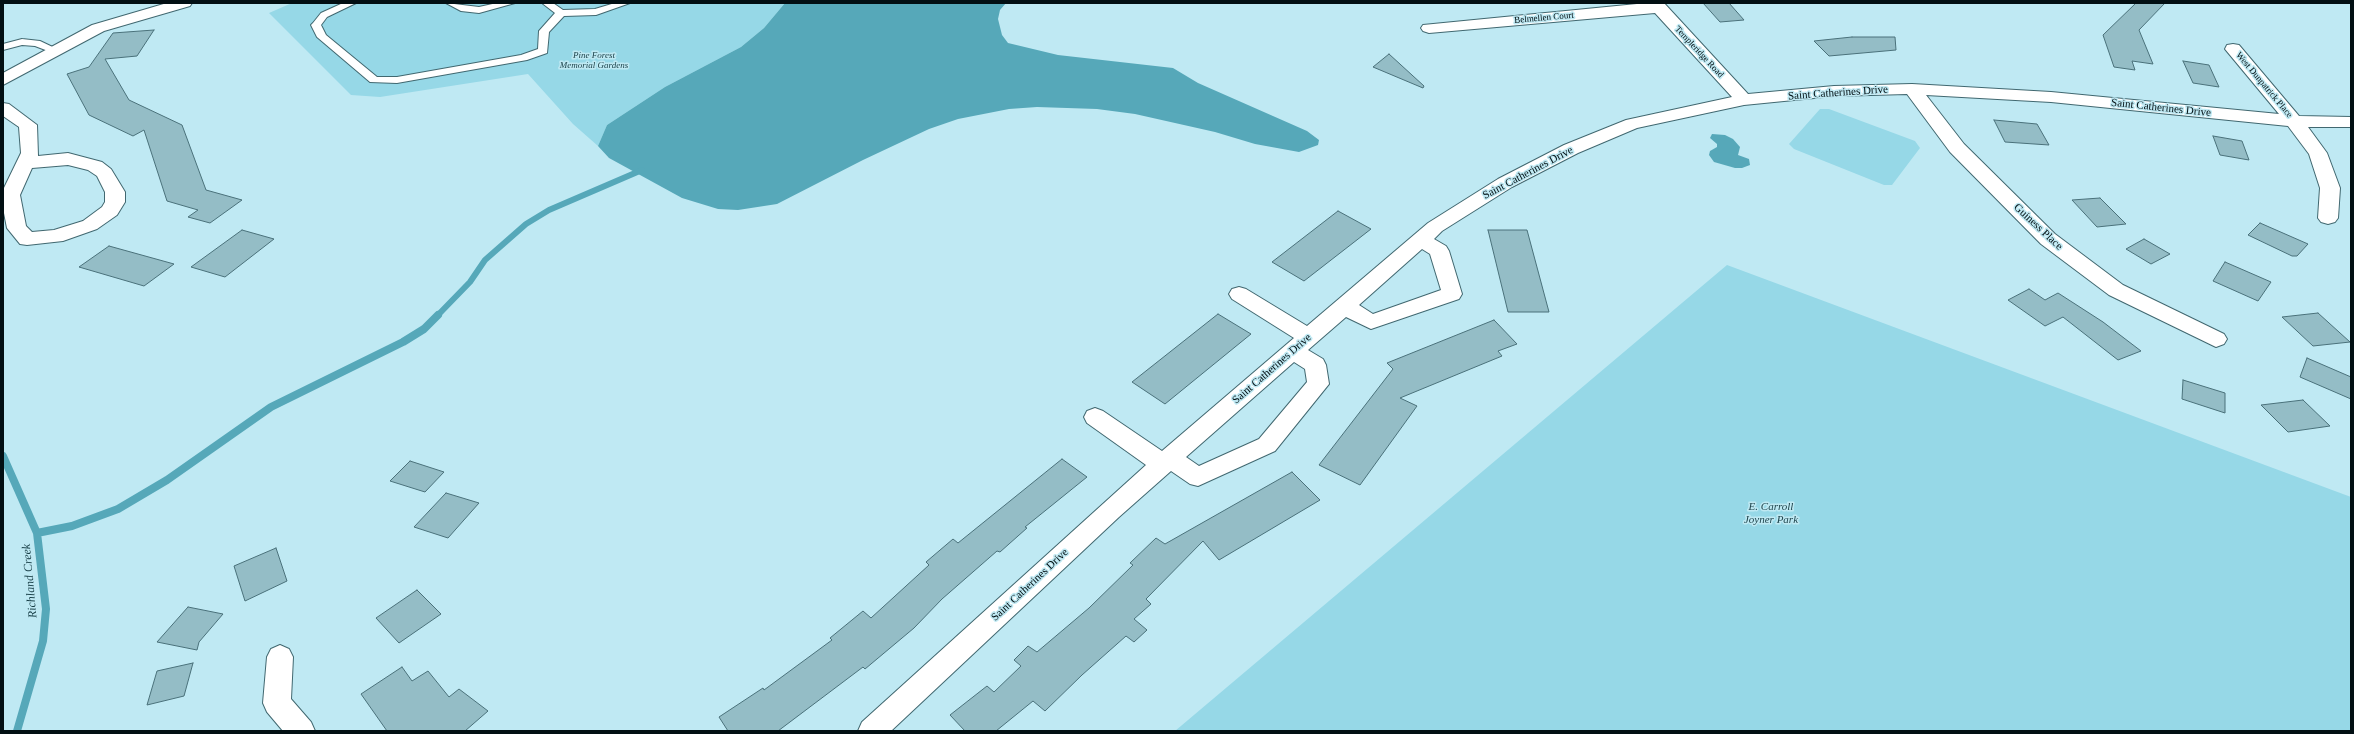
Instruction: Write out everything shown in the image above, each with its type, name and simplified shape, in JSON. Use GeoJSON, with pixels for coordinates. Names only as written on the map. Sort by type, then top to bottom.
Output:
{"type":"FeatureCollection","features":[{"type":"Feature","properties":{"kind":"street"},"geometry":{"type":"LineString","coordinates":[[3,80],[98,28],[184,3]]}},
{"type":"Feature","properties":{"kind":"street","name":"Belmellen Court"},"geometry":{"type":"LineString","coordinates":[[1429,28],[1657,6]]}},
{"type":"Feature","properties":{"kind":"street","name":"Templeridge Road"},"geometry":{"type":"LineString","coordinates":[[1657,6],[1744,100]]}},
{"type":"Feature","properties":{"kind":"street","name":"West Dunpatrick Place"},"geometry":{"type":"LineString","coordinates":[[2233,49],[2294,121],[2318,153],[2330,188],[2328,218]]}},
{"type":"Feature","properties":{"kind":"street","name":"Saint Catherines Drive"},"geometry":{"type":"LineString","coordinates":[[872,731],[1110,510],[1434,227],[1505,183],[1571,149],[1632,124],[1744,100],[1834,91],[1912,89],[2051,97],[2294,121],[2351,122]]}},
{"type":"Feature","properties":{"kind":"street","name":"Guiness Place"},"geometry":{"type":"LineString","coordinates":[[1912,89],[1957,148],[2048,239],[2116,290],[2216,339]]}},
{"type":"Feature","properties":{"kind":"street"},"geometry":{"type":"LineString","coordinates":[[3,108],[28,125],[30,153],[27,164],[10,195],[17,228],[26,239],[56,236],[90,225],[110,211],[115,202],[115,192],[104,173],[95,166],[68,159],[47,160],[27,164]]}},
{"type":"Feature","properties":{"kind":"street"},"geometry":{"type":"LineString","coordinates":[[1344,306],[1371,322],[1452,294],[1439,251],[1420,239]]}},
{"type":"Feature","properties":{"kind":"street"},"geometry":{"type":"LineString","coordinates":[[1095,417],[1166,461],[1198,477],[1267,444],[1318,384],[1315,365],[1301,343],[1239,294]]}},
{"type":"Feature","properties":{"kind":"street"},"geometry":{"type":"LineString","coordinates":[[280,656],[277,703],[301,731]]}},
{"type":"Feature","properties":{"kind":"lane"},"geometry":{"type":"LineString","coordinates":[[351,3],[324,15],[316,25],[322,37],[374,80],[397,80],[523,58],[543,50],[544,31],[562,13]]}},
{"type":"Feature","properties":{"kind":"lane"},"geometry":{"type":"LineString","coordinates":[[451,3],[464,9],[479,10],[510,3]]}},
{"type":"Feature","properties":{"kind":"lane"},"geometry":{"type":"LineString","coordinates":[[547,3],[562,13],[596,12],[625,3]]}},
{"type":"Feature","properties":{"kind":"lane"},"geometry":{"type":"LineString","coordinates":[[3,47],[22,42],[37,43],[56,51]]}},
{"type":"Feature","properties":{"kind":"green space","name":"Pine Forest Memorial Gardens"},"geometry":{"type":"Polygon","coordinates":[[[292,3],[785,3],[764,28],[741,47],[665,87],[607,125],[598,146],[573,124],[528,74],[380,97],[351,95],[269,13],[292,3]]]}},
{"type":"Feature","properties":{"kind":"green space"},"geometry":{"type":"Polygon","coordinates":[[[1820,109],[1829,109],[1915,141],[1920,148],[1892,185],[1884,185],[1794,149],[1789,144],[1820,109]]]}},
{"type":"Feature","properties":{"kind":"green space","name":"E. Carroll Joyner Park"},"geometry":{"type":"Polygon","coordinates":[[[1727,265],[2351,497],[2351,731],[1175,731],[1727,265]]]}},
{"type":"Feature","properties":{"kind":"shaded area"},"geometry":{"type":"Polygon","coordinates":[[[785,3],[1006,3],[1000,10],[998,19],[1002,35],[1008,43],[1058,55],[1173,68],[1198,83],[1307,131],[1319,140],[1318,145],[1299,152],[1255,144],[1215,132],[1135,114],[1097,109],[1037,107],[1009,109],[958,119],[929,129],[863,160],[777,204],[738,210],[718,209],[682,198],[609,158],[598,146],[607,125],[665,87],[741,47],[764,28],[785,3]]]}},
{"type":"Feature","properties":{"kind":"shaded area"},"geometry":{"type":"Polygon","coordinates":[[[1712,134],[1725,135],[1733,139],[1740,147],[1738,155],[1749,159],[1750,165],[1742,168],[1735,168],[1714,162],[1709,155],[1710,151],[1717,147],[1717,144],[1710,138],[1712,134]]]}},
{"type":"Feature","properties":{"kind":"building"},"geometry":{"type":"Polygon","coordinates":[[[1703,3],[1729,3],[1744,20],[1720,22],[1703,3]]]}},
{"type":"Feature","properties":{"kind":"building"},"geometry":{"type":"Polygon","coordinates":[[[2136,3],[2165,3],[2139,30],[2153,64],[2132,61],[2135,70],[2114,67],[2103,35],[2136,3]]]}},
{"type":"Feature","properties":{"kind":"building"},"geometry":{"type":"Polygon","coordinates":[[[154,30],[137,56],[105,59],[129,100],[182,125],[206,190],[242,200],[210,223],[188,217],[198,210],[167,201],[144,130],[133,136],[89,115],[67,74],[89,67],[113,33],[154,30]]]}},
{"type":"Feature","properties":{"kind":"building"},"geometry":{"type":"Polygon","coordinates":[[[1852,37],[1895,37],[1896,50],[1829,56],[1814,41],[1852,37]]]}},
{"type":"Feature","properties":{"kind":"building"},"geometry":{"type":"Polygon","coordinates":[[[1389,54],[1424,86],[1423,88],[1373,67],[1389,54]]]}},
{"type":"Feature","properties":{"kind":"building"},"geometry":{"type":"Polygon","coordinates":[[[2183,61],[2209,65],[2219,87],[2193,83],[2183,61]]]}},
{"type":"Feature","properties":{"kind":"building"},"geometry":{"type":"Polygon","coordinates":[[[1994,120],[2037,124],[2049,145],[2005,142],[1994,120]]]}},
{"type":"Feature","properties":{"kind":"building"},"geometry":{"type":"Polygon","coordinates":[[[2213,136],[2242,141],[2249,160],[2220,155],[2213,136]]]}},
{"type":"Feature","properties":{"kind":"building"},"geometry":{"type":"Polygon","coordinates":[[[2100,198],[2126,224],[2097,227],[2072,200],[2100,198]]]}},
{"type":"Feature","properties":{"kind":"building"},"geometry":{"type":"Polygon","coordinates":[[[1338,211],[1371,229],[1304,281],[1272,262],[1338,211]]]}},
{"type":"Feature","properties":{"kind":"building"},"geometry":{"type":"Polygon","coordinates":[[[2260,223],[2308,244],[2297,256],[2292,256],[2248,235],[2260,223]]]}},
{"type":"Feature","properties":{"kind":"building"},"geometry":{"type":"Polygon","coordinates":[[[242,230],[274,239],[225,277],[191,267],[242,230]]]}},
{"type":"Feature","properties":{"kind":"building"},"geometry":{"type":"Polygon","coordinates":[[[1488,230],[1527,230],[1549,312],[1508,312],[1488,230]]]}},
{"type":"Feature","properties":{"kind":"building"},"geometry":{"type":"Polygon","coordinates":[[[2144,239],[2170,254],[2151,264],[2126,249],[2144,239]]]}},
{"type":"Feature","properties":{"kind":"building"},"geometry":{"type":"Polygon","coordinates":[[[109,246],[174,264],[144,286],[79,267],[109,246]]]}},
{"type":"Feature","properties":{"kind":"building"},"geometry":{"type":"Polygon","coordinates":[[[2225,262],[2271,282],[2258,301],[2213,281],[2225,262]]]}},
{"type":"Feature","properties":{"kind":"building"},"geometry":{"type":"Polygon","coordinates":[[[2029,289],[2045,300],[2058,293],[2103,322],[2141,351],[2118,360],[2063,317],[2045,326],[2008,300],[2029,289]]]}},
{"type":"Feature","properties":{"kind":"building"},"geometry":{"type":"Polygon","coordinates":[[[2318,313],[2350,342],[2313,346],[2282,317],[2318,313]]]}},
{"type":"Feature","properties":{"kind":"building"},"geometry":{"type":"Polygon","coordinates":[[[1218,314],[1251,334],[1165,404],[1132,382],[1218,314]]]}},
{"type":"Feature","properties":{"kind":"building"},"geometry":{"type":"Polygon","coordinates":[[[1494,320],[1517,344],[1498,351],[1502,356],[1400,398],[1417,406],[1360,485],[1319,465],[1393,369],[1387,363],[1494,320]]]}},
{"type":"Feature","properties":{"kind":"building"},"geometry":{"type":"Polygon","coordinates":[[[2307,358],[2351,377],[2351,399],[2300,377],[2307,358]]]}},
{"type":"Feature","properties":{"kind":"building"},"geometry":{"type":"Polygon","coordinates":[[[2183,380],[2225,393],[2225,413],[2182,399],[2183,380]]]}},
{"type":"Feature","properties":{"kind":"building"},"geometry":{"type":"Polygon","coordinates":[[[2303,400],[2330,426],[2288,432],[2261,405],[2303,400]]]}},
{"type":"Feature","properties":{"kind":"building"},"geometry":{"type":"Polygon","coordinates":[[[1062,459],[1087,477],[1025,527],[1027,528],[1000,552],[997,551],[942,599],[914,628],[865,669],[863,667],[778,731],[728,731],[719,717],[763,688],[764,690],[832,640],[830,638],[863,611],[871,618],[929,565],[926,562],[953,539],[958,543],[1062,459]]]}},
{"type":"Feature","properties":{"kind":"building"},"geometry":{"type":"Polygon","coordinates":[[[410,461],[444,472],[425,492],[390,481],[410,461]]]}},
{"type":"Feature","properties":{"kind":"building"},"geometry":{"type":"Polygon","coordinates":[[[1292,472],[1320,500],[1219,560],[1203,541],[1146,599],[1151,604],[1134,619],[1147,630],[1134,642],[1126,636],[1082,675],[1045,711],[1033,701],[996,731],[965,731],[950,715],[987,686],[994,692],[1021,666],[1014,660],[1028,646],[1037,652],[1089,608],[1133,565],[1130,563],[1156,538],[1165,544],[1292,472]]]}},
{"type":"Feature","properties":{"kind":"building"},"geometry":{"type":"Polygon","coordinates":[[[446,493],[479,503],[448,538],[414,527],[446,493]]]}},
{"type":"Feature","properties":{"kind":"building"},"geometry":{"type":"Polygon","coordinates":[[[276,548],[287,581],[245,601],[234,566],[276,548]]]}},
{"type":"Feature","properties":{"kind":"building"},"geometry":{"type":"Polygon","coordinates":[[[417,590],[441,614],[399,643],[376,618],[417,590]]]}},
{"type":"Feature","properties":{"kind":"building"},"geometry":{"type":"Polygon","coordinates":[[[188,607],[223,614],[199,642],[197,650],[157,642],[188,607]]]}},
{"type":"Feature","properties":{"kind":"building"},"geometry":{"type":"Polygon","coordinates":[[[193,663],[184,696],[147,705],[157,671],[193,663]]]}},
{"type":"Feature","properties":{"kind":"building"},"geometry":{"type":"Polygon","coordinates":[[[402,667],[412,681],[428,671],[449,697],[459,689],[488,711],[465,731],[387,731],[361,694],[402,667]]]}},
{"type":"Feature","properties":{"kind":"waterway"},"geometry":{"type":"LineString","coordinates":[[437,316],[470,282],[485,260],[526,224],[549,210],[642,170]]}},
{"type":"Feature","properties":{"kind":"waterway"},"geometry":{"type":"LineString","coordinates":[[37,533],[72,526],[118,509],[167,480],[271,407],[403,342],[424,329],[437,316]]}},
{"type":"Feature","properties":{"kind":"waterway","name":"Richland Creek"},"geometry":{"type":"LineString","coordinates":[[3,456],[37,533]]}},
{"type":"Feature","properties":{"kind":"waterway","name":"Richland Creek"},"geometry":{"type":"LineString","coordinates":[[17,731],[43,641],[46,609],[37,533]]}}]}
